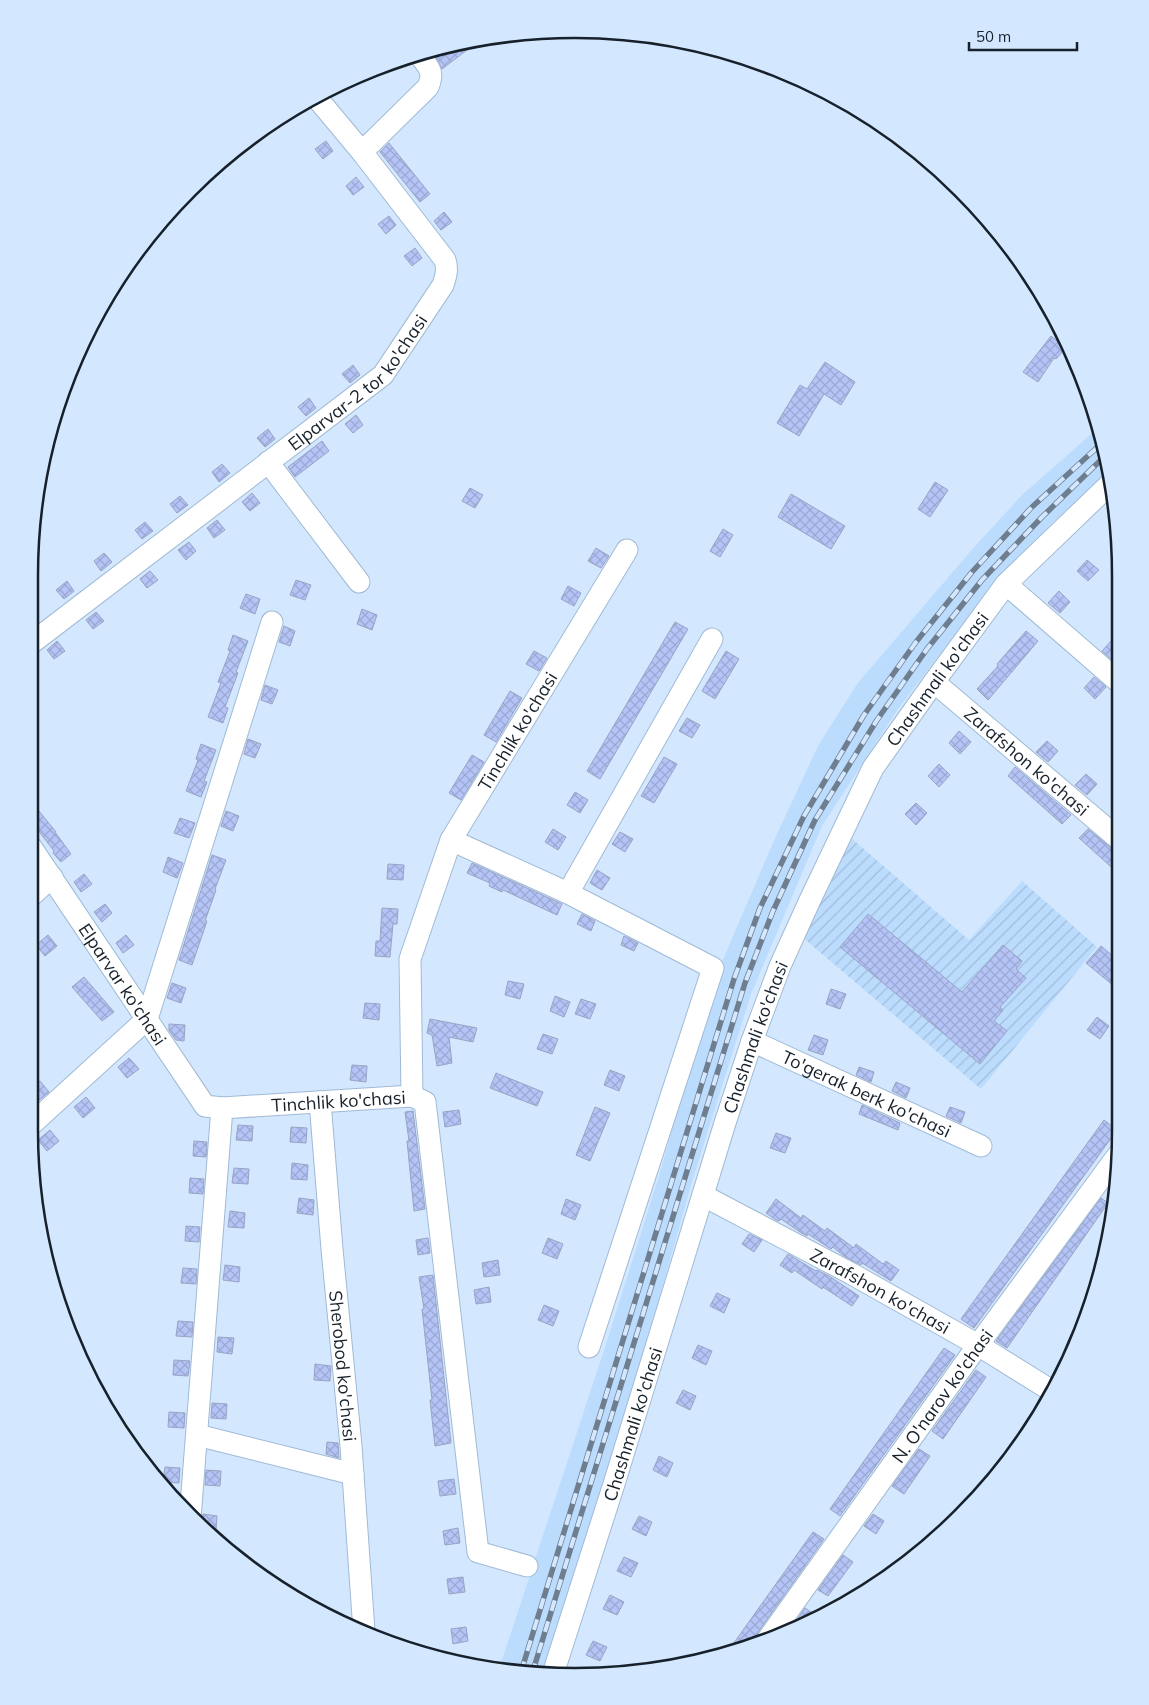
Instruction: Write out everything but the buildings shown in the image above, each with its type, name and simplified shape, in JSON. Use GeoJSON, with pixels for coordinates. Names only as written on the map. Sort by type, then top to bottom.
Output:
{"type":"FeatureCollection","features":[{"type":"Feature","properties":{"kind":"street"},"geometry":{"type":"LineString","coordinates":[[362,152],[428,87],[432,76],[423,60]]}},
{"type":"Feature","properties":{"kind":"street","name":"Elparvar-2 tor ko'chasi"},"geometry":{"type":"LineString","coordinates":[[38,638],[383,374],[442,285],[447,265],[442,255],[362,152],[320,102]]}},
{"type":"Feature","properties":{"kind":"street"},"geometry":{"type":"LineString","coordinates":[[268,462],[359,582]]}},
{"type":"Feature","properties":{"kind":"street","name":"Chashmali ko'chasi"},"geometry":{"type":"LineString","coordinates":[[555,1667],[752,1041],[780,966],[810,900],[873,768],[934,682],[1006,584],[1104,489]]}},
{"type":"Feature","properties":{"kind":"street","name":"Tinchlik ko'chasi"},"geometry":{"type":"LineString","coordinates":[[222,1108],[412,1096],[410,959],[451,840],[627,550]]}},
{"type":"Feature","properties":{"kind":"street"},"geometry":{"type":"LineString","coordinates":[[1006,584],[1112,676]]}},
{"type":"Feature","properties":{"kind":"street"},"geometry":{"type":"LineString","coordinates":[[38,1118],[147,1019],[272,622]]}},
{"type":"Feature","properties":{"kind":"street"},"geometry":{"type":"LineString","coordinates":[[568,893],[712,639]]}},
{"type":"Feature","properties":{"kind":"street","name":"Zarafshon ko'chasi"},"geometry":{"type":"LineString","coordinates":[[934,682],[1112,833]]}},
{"type":"Feature","properties":{"kind":"street"},"geometry":{"type":"LineString","coordinates":[[451,840],[568,893],[713,968],[589,1347]]}},
{"type":"Feature","properties":{"kind":"street","name":"Elparvar ko'chasi"},"geometry":{"type":"LineString","coordinates":[[38,857],[205,1106],[222,1108]]}},
{"type":"Feature","properties":{"kind":"street"},"geometry":{"type":"LineString","coordinates":[[38,890],[52,877]]}},
{"type":"Feature","properties":{"kind":"street","name":"To'gerak berk ko'chasi"},"geometry":{"type":"LineString","coordinates":[[752,1041],[981,1146]]}},
{"type":"Feature","properties":{"kind":"street"},"geometry":{"type":"LineString","coordinates":[[412,1096],[425,1102],[478,1552],[527,1566]]}},
{"type":"Feature","properties":{"kind":"street","name":"Sherobod ko'chasi"},"geometry":{"type":"LineString","coordinates":[[320,1102],[353,1474],[364,1624]]}},
{"type":"Feature","properties":{"kind":"street"},"geometry":{"type":"LineString","coordinates":[[191,1506],[222,1108]]}},
{"type":"Feature","properties":{"kind":"street","name":"N. O'narov ko'chasi"},"geometry":{"type":"LineString","coordinates":[[775,1629],[978,1345],[1110,1166]]}},
{"type":"Feature","properties":{"kind":"street","name":"Zarafshon ko'chasi"},"geometry":{"type":"LineString","coordinates":[[704,1196],[852,1274],[978,1345],[1046,1387]]}},
{"type":"Feature","properties":{"kind":"street"},"geometry":{"type":"LineString","coordinates":[[197,1435],[353,1474]]}},
{"type":"Feature","properties":{"kind":"shaded area"},"geometry":{"type":"Polygon","coordinates":[[[1092,433],[1102,478],[1051,524],[972,612],[898,709],[822,826],[751,994],[692,1182],[636,1381],[544,1666],[501,1662],[658,1179],[718,971],[776,836],[818,746],[857,684],[975,546],[1022,495],[1092,433]]]}},
{"type":"Feature","properties":{"kind":"shaded area"},"geometry":{"type":"Polygon","coordinates":[[[850,837],[969,940],[1022,881],[1097,947],[981,1089],[802,937],[850,837]]]}},
{"type":"Feature","properties":{"kind":"railway"},"geometry":{"type":"LineString","coordinates":[[523,1665],[734,979],[760,908],[804,816],[864,715],[916,642],[972,572],[1032,507],[1096,449]]}},
{"type":"Feature","properties":{"kind":"railway"},"geometry":{"type":"LineString","coordinates":[[535,1666],[745,983],[773,911],[815,820],[877,720],[927,649],[982,580],[1042,517],[1099,462]]}}]}
